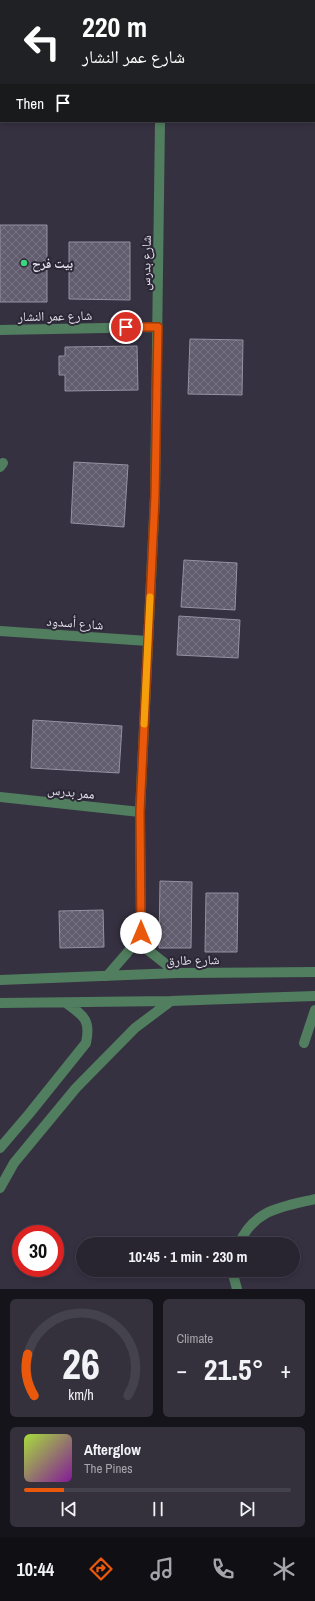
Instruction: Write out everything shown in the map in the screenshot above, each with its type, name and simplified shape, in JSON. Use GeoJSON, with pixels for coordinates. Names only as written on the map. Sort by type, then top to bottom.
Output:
{"type":"FeatureCollection","features":[{"type":"Feature","properties":{"kind":"street","name":"شارع بدرس"},"geometry":{"type":"LineString","coordinates":[[160,122],[155,496],[140,812],[141,933],[148,950],[177,973]]}},
{"type":"Feature","properties":{"kind":"street","name":"شارع عمر النشار"},"geometry":{"type":"LineString","coordinates":[[0,330],[158,327]]}},
{"type":"Feature","properties":{"kind":"street","name":"شارع أسدود"},"geometry":{"type":"LineString","coordinates":[[0,631],[148,641]]}},
{"type":"Feature","properties":{"kind":"street","name":"ممر بدرس"},"geometry":{"type":"LineString","coordinates":[[0,797],[140,812]]}},
{"type":"Feature","properties":{"kind":"street"},"geometry":{"type":"LineString","coordinates":[[107,976],[127,953],[141,933]]}},
{"type":"Feature","properties":{"kind":"street","name":"شارع طارق"},"geometry":{"type":"LineString","coordinates":[[0,980],[177,973],[315,972]]}},
{"type":"Feature","properties":{"kind":"street"},"geometry":{"type":"LineString","coordinates":[[0,1003],[171,1001],[315,996]]}},
{"type":"Feature","properties":{"kind":"street"},"geometry":{"type":"LineString","coordinates":[[0,1188],[14,1162],[76,1088],[135,1028],[171,1001]]}},
{"type":"Feature","properties":{"kind":"street"},"geometry":{"type":"LineString","coordinates":[[0,1148],[86,1043],[88,1032],[87,1022],[84,1015],[66,1003]]}},
{"type":"Feature","properties":{"kind":"street"},"geometry":{"type":"LineString","coordinates":[[304,1042],[315,1010]]}},
{"type":"Feature","properties":{"kind":"street"},"geometry":{"type":"LineString","coordinates":[[242,1237],[252,1223],[265,1213],[315,1199]]}},
{"type":"Feature","properties":{"kind":"street"},"geometry":{"type":"LineString","coordinates":[[234,1277],[237,1289]]}},
{"type":"Feature","properties":{"kind":"building","name":"بيت فرح"},"geometry":{"type":"Polygon","coordinates":[[[0,225],[47,225],[47,302],[0,302],[0,225]]]}},
{"type":"Feature","properties":{"kind":"building"},"geometry":{"type":"Polygon","coordinates":[[[69,242],[130,242],[130,300],[69,299],[69,242]]]}},
{"type":"Feature","properties":{"kind":"building"},"geometry":{"type":"Polygon","coordinates":[[[190,339],[243,340],[242,395],[188,394],[190,339]]]}},
{"type":"Feature","properties":{"kind":"building"},"geometry":{"type":"Polygon","coordinates":[[[137,346],[138,390],[65,391],[65,375],[59,375],[59,356],[65,356],[65,347],[137,346]]]}},
{"type":"Feature","properties":{"kind":"building"},"geometry":{"type":"Polygon","coordinates":[[[74,462],[128,465],[124,527],[71,523],[74,462]]]}},
{"type":"Feature","properties":{"kind":"building"},"geometry":{"type":"Polygon","coordinates":[[[184,560],[237,563],[235,610],[181,607],[184,560]]]}},
{"type":"Feature","properties":{"kind":"building"},"geometry":{"type":"Polygon","coordinates":[[[179,616],[240,620],[238,658],[177,655],[179,616]]]}},
{"type":"Feature","properties":{"kind":"building"},"geometry":{"type":"Polygon","coordinates":[[[33,720],[122,726],[119,773],[31,768],[33,720]]]}},
{"type":"Feature","properties":{"kind":"building"},"geometry":{"type":"Polygon","coordinates":[[[160,881],[192,882],[191,948],[159,948],[160,881]]]}},
{"type":"Feature","properties":{"kind":"building"},"geometry":{"type":"Polygon","coordinates":[[[206,893],[238,893],[237,952],[205,952],[206,893]]]}},
{"type":"Feature","properties":{"kind":"building"},"geometry":{"type":"Polygon","coordinates":[[[103,910],[104,947],[60,948],[59,911],[103,910]]]}},
{"type":"Feature","properties":{"kind":"slow traffic"},"geometry":{"type":"LineString","coordinates":[[144,724],[150,597]]}},
{"type":"Feature","properties":{"kind":"place","name":"بيت فرح"},"geometry":{"type":"Point","coordinates":[24,263]}},
{"type":"Feature","properties":{"kind":"route"},"geometry":{"type":"LineString","coordinates":[[126,327],[158,327],[155,496],[140,812],[141,933]]}}]}
